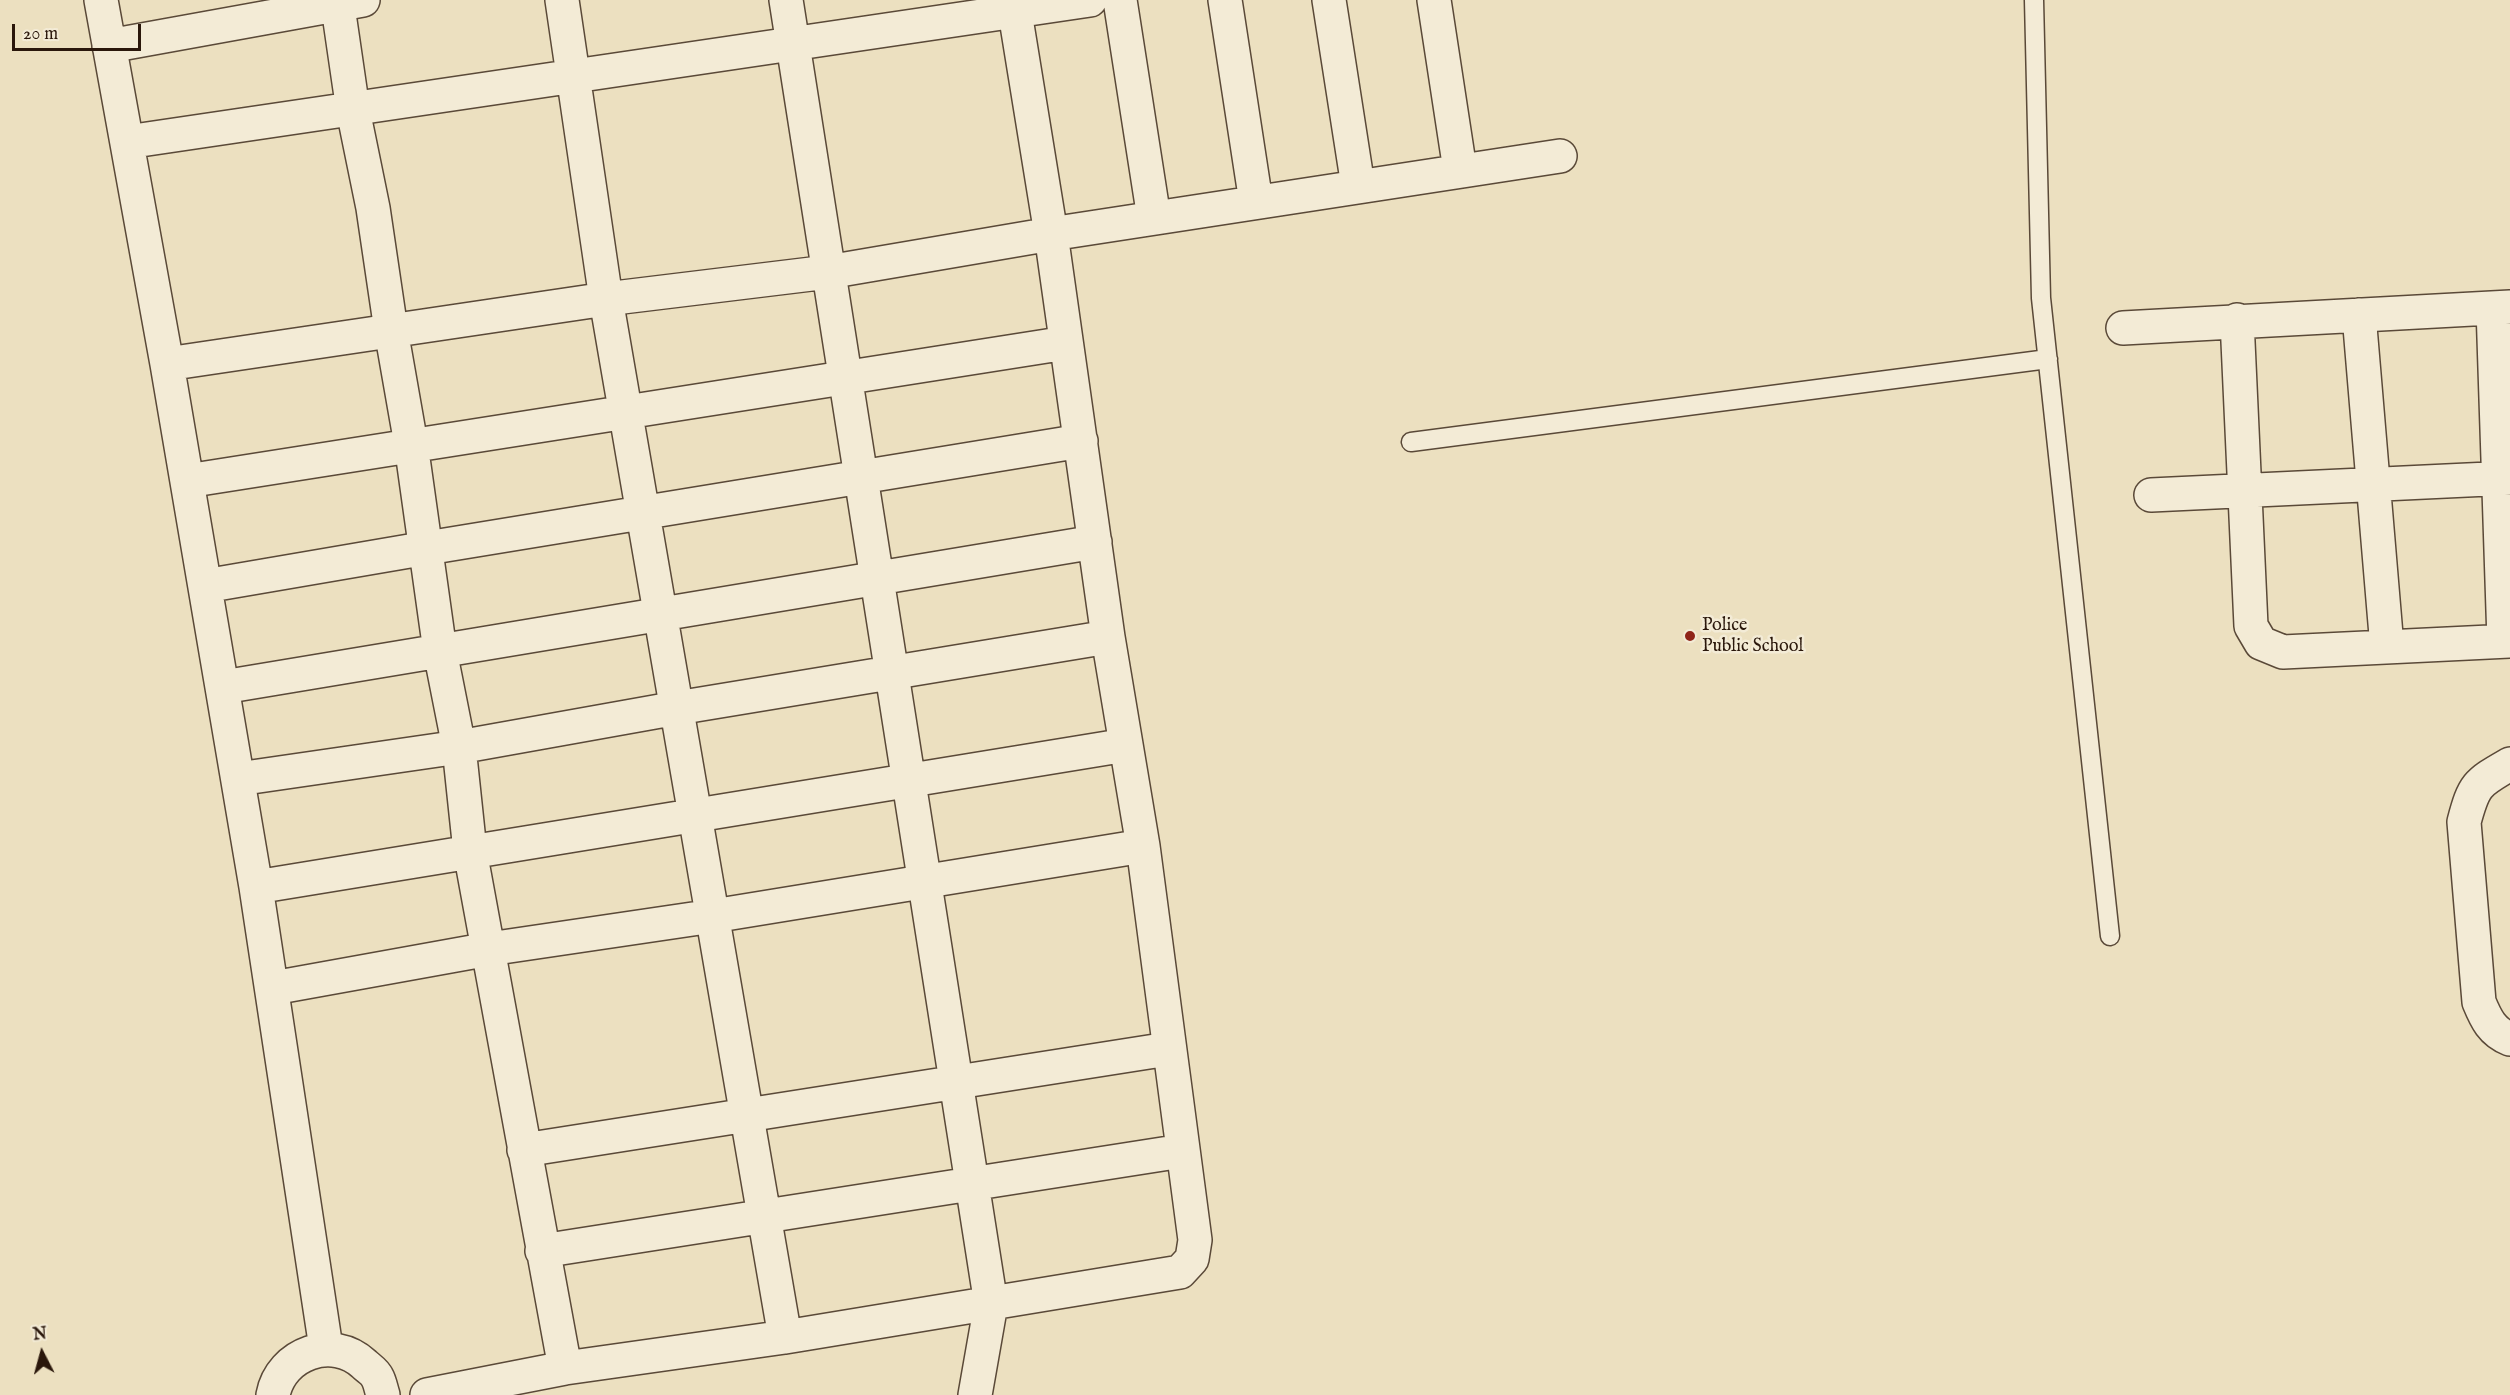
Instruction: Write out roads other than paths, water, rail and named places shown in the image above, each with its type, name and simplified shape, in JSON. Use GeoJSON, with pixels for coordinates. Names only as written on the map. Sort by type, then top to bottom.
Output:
{"type":"FeatureCollection","features":[{"type":"Feature","properties":{"kind":"street"},"geometry":{"type":"LineString","coordinates":[[101,0],[223,687],[273,988],[285,1088],[326,1348]]}},
{"type":"Feature","properties":{"kind":"street"},"geometry":{"type":"LineString","coordinates":[[562,0],[606,299],[785,1337]]}},
{"type":"Feature","properties":{"kind":"street"},"geometry":{"type":"LineString","coordinates":[[786,0],[991,1304],[975,1395]]}},
{"type":"Feature","properties":{"kind":"street"},"geometry":{"type":"LineString","coordinates":[[127,142],[793,44],[1014,6],[1090,0]]}},
{"type":"Feature","properties":{"kind":"street"},"geometry":{"type":"LineString","coordinates":[[1120,0],[1154,218]]}},
{"type":"Feature","properties":{"kind":"street"},"geometry":{"type":"LineString","coordinates":[[1225,0],[1256,202]]}},
{"type":"Feature","properties":{"kind":"street"},"geometry":{"type":"LineString","coordinates":[[1329,0],[1358,186]]}},
{"type":"Feature","properties":{"kind":"street"},"geometry":{"type":"LineString","coordinates":[[1434,0],[1460,170]]}},
{"type":"Feature","properties":{"kind":"street"},"geometry":{"type":"LineString","coordinates":[[109,46],[346,1],[353,110],[373,208],[411,444],[440,651],[459,747],[471,851],[565,1368]]}},
{"type":"Feature","properties":{"kind":"street"},"geometry":{"type":"LineString","coordinates":[[428,1395],[565,1368],[785,1337],[1180,1272],[1192,1259],[1195,1240],[1143,846],[1108,637],[1052,234],[1014,6]]}},
{"type":"Feature","properties":{"kind":"street"},"geometry":{"type":"LineString","coordinates":[[167,364],[606,299],[828,272],[1052,234],[1560,156]]}},
{"type":"Feature","properties":{"kind":"street"},"geometry":{"type":"LineString","coordinates":[[2122,328],[2237,320],[2502,308],[2507,641],[2283,652],[2261,643],[2251,626],[2237,320]]}},
{"type":"Feature","properties":{"kind":"street"},"geometry":{"type":"LineString","coordinates":[[2359,315],[2387,647]]}},
{"type":"Feature","properties":{"kind":"street"},"geometry":{"type":"LineString","coordinates":[[187,481],[411,444],[1066,343]]}},
{"type":"Feature","properties":{"kind":"street"},"geometry":{"type":"LineString","coordinates":[[205,586],[1081,441]]}},
{"type":"Feature","properties":{"kind":"street"},"geometry":{"type":"LineString","coordinates":[[2151,495],[2504,479]]}},
{"type":"Feature","properties":{"kind":"street"},"geometry":{"type":"LineString","coordinates":[[223,687],[1095,542]]}},
{"type":"Feature","properties":{"kind":"street"},"geometry":{"type":"LineString","coordinates":[[238,779],[459,747],[677,708],[1108,637]]}},
{"type":"Feature","properties":{"kind":"street"},"geometry":{"type":"LineString","coordinates":[[256,887],[1126,745]]}},
{"type":"Feature","properties":{"kind":"street"},"geometry":{"type":"LineString","coordinates":[[2510,764],[2485,778],[2471,794],[2464,822],[2479,1002],[2486,1020],[2498,1034],[2510,1039]]}},
{"type":"Feature","properties":{"kind":"street"},"geometry":{"type":"LineString","coordinates":[[273,988],[489,949],[713,916],[1143,846]]}},
{"type":"Feature","properties":{"kind":"street"},"geometry":{"type":"LineString","coordinates":[[525,1150],[747,1117],[1168,1049]]}},
{"type":"Feature","properties":{"kind":"street"},"geometry":{"type":"LineString","coordinates":[[542,1251],[765,1218],[1182,1151]]}},
{"type":"Feature","properties":{"kind":"street"},"geometry":{"type":"LineString","coordinates":[[273,1395],[275,1385],[287,1367],[305,1353],[326,1348],[355,1355],[377,1375],[383,1395]]}},
{"type":"Feature","properties":{"kind":"lane"},"geometry":{"type":"LineString","coordinates":[[2034,0],[2041,298],[2110,936]]}},
{"type":"Feature","properties":{"kind":"lane"},"geometry":{"type":"LineString","coordinates":[[1411,442],[2048,358]]}},
{"type":"Feature","properties":{"kind":"place","name":"Police Public School"},"geometry":{"type":"Point","coordinates":[1690,636]}}]}
